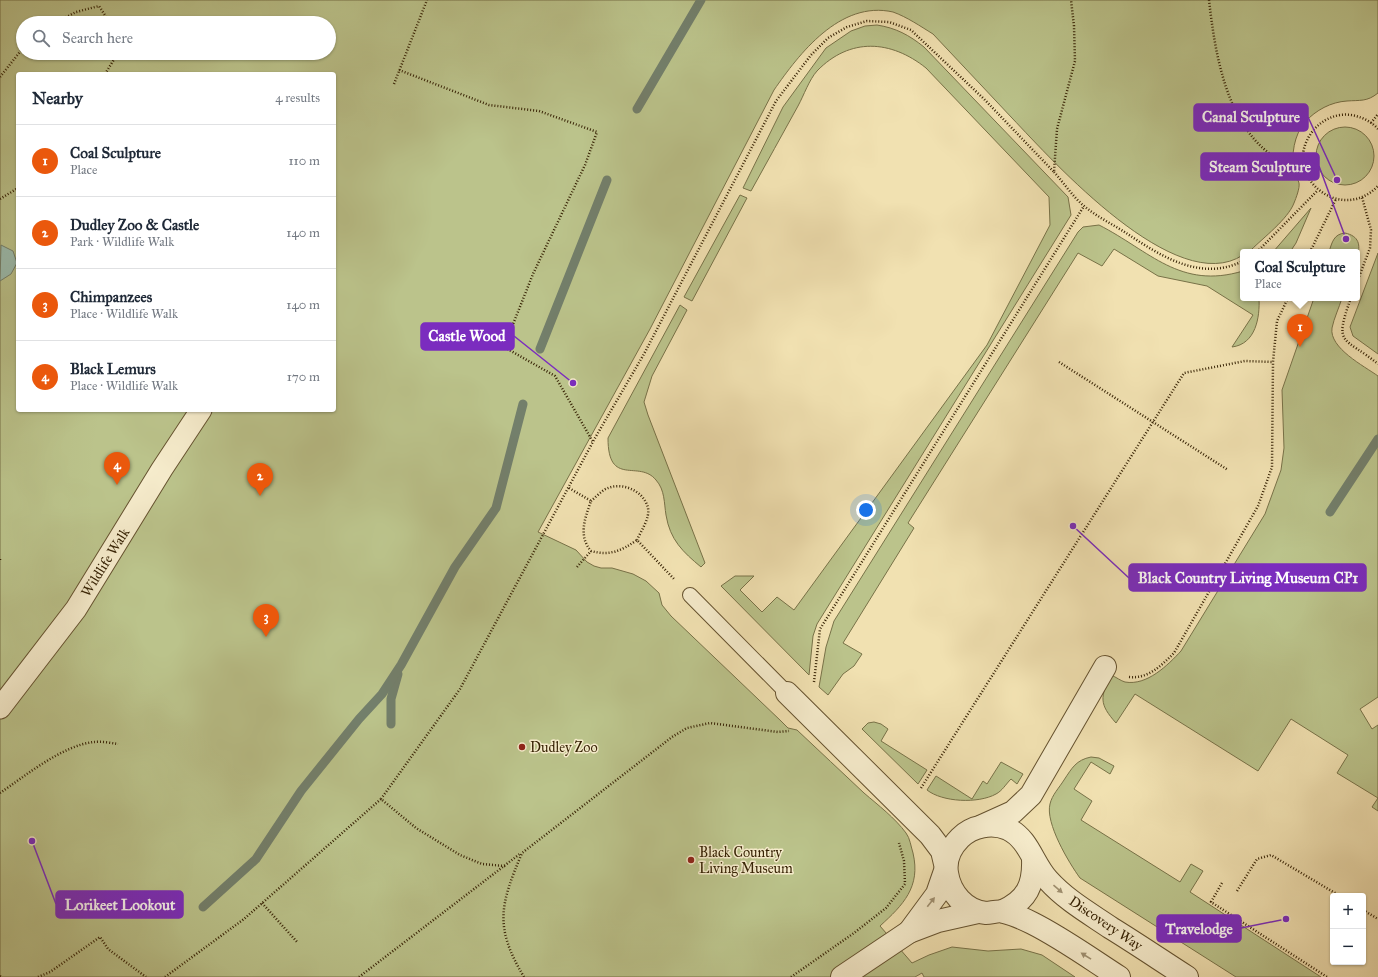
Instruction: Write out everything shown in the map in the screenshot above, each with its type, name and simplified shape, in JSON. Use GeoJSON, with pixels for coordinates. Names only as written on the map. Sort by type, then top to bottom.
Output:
{"type":"FeatureCollection","features":[{"type":"Feature","properties":{"kind":"street","name":"Wildlife Walk"},"geometry":{"type":"LineString","coordinates":[[0,708],[76,609],[162,469],[200,412]]}},
{"type":"Feature","properties":{"kind":"street"},"geometry":{"type":"LineString","coordinates":[[909,932],[937,894],[946,868],[949,853],[954,844],[965,833],[1012,812],[1031,795],[1105,667]]}},
{"type":"Feature","properties":{"kind":"street"},"geometry":{"type":"LineString","coordinates":[[787,693],[803,722],[909,814],[942,851],[948,882],[955,895],[965,905],[978,912]]}},
{"type":"Feature","properties":{"kind":"street"},"geometry":{"type":"LineString","coordinates":[[842,977],[909,932],[938,921],[978,912],[987,913],[1003,911],[1014,906],[1025,896],[1034,875],[1026,825],[1031,795]]}},
{"type":"Feature","properties":{"kind":"street","name":"Discovery Way"},"geometry":{"type":"LineString","coordinates":[[909,814],[927,826],[948,830],[998,826],[1008,830],[1021,838],[1031,856],[1048,880],[1076,905],[1187,977]]}},
{"type":"Feature","properties":{"kind":"street"},"geometry":{"type":"LineString","coordinates":[[1003,911],[1032,923],[1119,977]]}},
{"type":"Feature","properties":{"kind":"lane"},"geometry":{"type":"LineString","coordinates":[[690,595],[787,693]]}},
{"type":"Feature","properties":{"kind":"path"},"geometry":{"type":"LineString","coordinates":[[394,84],[427,0]]}},
{"type":"Feature","properties":{"kind":"path"},"geometry":{"type":"LineString","coordinates":[[1054,172],[1057,129],[1075,61],[1074,26],[1071,0]]}},
{"type":"Feature","properties":{"kind":"path"},"geometry":{"type":"LineString","coordinates":[[1209,0],[1212,27],[1226,89],[1245,129],[1274,156],[1303,160]]}},
{"type":"Feature","properties":{"kind":"path"},"geometry":{"type":"LineString","coordinates":[[68,16],[76,12],[99,6],[105,16]]}},
{"type":"Feature","properties":{"kind":"path"},"geometry":{"type":"LineString","coordinates":[[165,977],[244,919],[381,800],[460,689],[594,442],[644,354],[776,101],[811,55],[828,38],[847,28],[867,21],[889,22],[911,30],[984,99],[1054,172],[1084,206],[1155,252],[1183,266],[1204,269],[1227,266],[1240,262]]}},
{"type":"Feature","properties":{"kind":"path"},"geometry":{"type":"LineString","coordinates":[[0,77],[16,57]]}},
{"type":"Feature","properties":{"kind":"path"},"geometry":{"type":"LineString","coordinates":[[106,72],[114,60]]}},
{"type":"Feature","properties":{"kind":"path"},"geometry":{"type":"LineString","coordinates":[[399,70],[489,105],[539,110],[597,132],[584,165],[533,274],[504,347],[555,376],[594,442]]}},
{"type":"Feature","properties":{"kind":"path"},"geometry":{"type":"LineString","coordinates":[[1371,123],[1378,114]]}},
{"type":"Feature","properties":{"kind":"path"},"geometry":{"type":"LineString","coordinates":[[1378,129],[1365,119],[1344,115],[1323,121],[1308,137],[1304,149],[1303,160],[1311,182],[1318,190],[1336,199],[1351,200],[1362,197],[1378,186]]}},
{"type":"Feature","properties":{"kind":"path"},"geometry":{"type":"LineString","coordinates":[[0,199],[16,189]]}},
{"type":"Feature","properties":{"kind":"path"},"geometry":{"type":"LineString","coordinates":[[1260,249],[1318,190]]}},
{"type":"Feature","properties":{"kind":"path"},"geometry":{"type":"LineString","coordinates":[[1360,274],[1370,248],[1371,230],[1362,197]]}},
{"type":"Feature","properties":{"kind":"path"},"geometry":{"type":"LineString","coordinates":[[1311,249],[1336,199]]}},
{"type":"Feature","properties":{"kind":"path"},"geometry":{"type":"LineString","coordinates":[[813,688],[820,629],[827,616],[1084,206]]}},
{"type":"Feature","properties":{"kind":"path"},"geometry":{"type":"LineString","coordinates":[[1105,667],[1122,677],[1138,678],[1158,669],[1174,653],[1258,506],[1272,467],[1273,362],[1277,321],[1287,301]]}},
{"type":"Feature","properties":{"kind":"path"},"geometry":{"type":"LineString","coordinates":[[1350,301],[1343,320],[1341,333],[1346,342],[1378,364]]}},
{"type":"Feature","properties":{"kind":"path"},"geometry":{"type":"LineString","coordinates":[[791,977],[886,908],[905,884],[904,861],[899,844],[888,829],[909,814],[920,791],[1184,373],[1245,361],[1273,362]]}},
{"type":"Feature","properties":{"kind":"path"},"geometry":{"type":"LineString","coordinates":[[1059,362],[1228,470]]}},
{"type":"Feature","properties":{"kind":"path"},"geometry":{"type":"LineString","coordinates":[[629,487],[641,495],[648,508],[646,521],[637,540],[617,552],[600,553],[591,551],[585,539],[584,520],[591,501],[608,488],[629,487]]}},
{"type":"Feature","properties":{"kind":"path"},"geometry":{"type":"LineString","coordinates":[[569,488],[591,501]]}},
{"type":"Feature","properties":{"kind":"path"},"geometry":{"type":"LineString","coordinates":[[637,540],[690,595]]}},
{"type":"Feature","properties":{"kind":"path"},"geometry":{"type":"LineString","coordinates":[[577,566],[591,551]]}},
{"type":"Feature","properties":{"kind":"path"},"geometry":{"type":"LineString","coordinates":[[359,977],[672,737],[687,728],[710,723],[778,732],[803,722]]}},
{"type":"Feature","properties":{"kind":"path"},"geometry":{"type":"LineString","coordinates":[[0,793],[45,763],[72,748],[94,742],[118,744]]}},
{"type":"Feature","properties":{"kind":"path"},"geometry":{"type":"LineString","coordinates":[[381,800],[416,828],[460,855],[482,864],[505,866]]}},
{"type":"Feature","properties":{"kind":"path"},"geometry":{"type":"LineString","coordinates":[[522,853],[508,890],[502,921],[506,943],[524,977]]}},
{"type":"Feature","properties":{"kind":"path"},"geometry":{"type":"LineString","coordinates":[[1237,891],[1258,859],[1272,855],[1335,893]]}},
{"type":"Feature","properties":{"kind":"path"},"geometry":{"type":"LineString","coordinates":[[1222,883],[1211,902],[1327,977]]}},
{"type":"Feature","properties":{"kind":"path"},"geometry":{"type":"LineString","coordinates":[[262,903],[298,943]]}},
{"type":"Feature","properties":{"kind":"path"},"geometry":{"type":"LineString","coordinates":[[1366,912],[1378,919]]}},
{"type":"Feature","properties":{"kind":"path"},"geometry":{"type":"LineString","coordinates":[[38,977],[50,972],[100,938],[108,949],[146,977]]}},
{"type":"Feature","properties":{"kind":"green space"},"geometry":{"type":"Polygon","coordinates":[[[0,0],[1378,0],[1378,93],[1367,99],[1335,103],[1319,110],[1305,122],[1298,133],[1294,145],[1293,165],[1299,185],[1297,196],[1291,209],[1281,222],[1252,249],[1240,249],[1240,256],[1216,264],[1184,258],[1151,242],[1118,219],[1085,192],[1056,164],[933,34],[893,12],[874,10],[856,14],[839,22],[823,33],[809,46],[774,90],[650,329],[538,532],[576,550],[587,562],[594,566],[601,568],[612,568],[633,574],[646,581],[659,593],[662,605],[671,616],[788,728],[797,730],[902,827],[907,835],[913,853],[915,865],[912,886],[903,903],[880,926],[912,963],[952,947],[988,951],[1021,949],[1042,955],[1075,977],[924,977],[922,973],[915,977],[0,977],[0,0]]]}},
{"type":"Feature","properties":{"kind":"green space"},"geometry":{"type":"Polygon","coordinates":[[[877,25],[902,33],[924,47],[1068,197],[1071,215],[817,624],[813,636],[809,675],[721,586],[735,576],[754,576],[740,590],[762,612],[777,597],[794,610],[987,345],[1050,225],[1049,197],[926,68],[899,52],[871,46],[843,52],[830,60],[817,71],[809,83],[751,191],[743,188],[783,107],[826,48],[851,31],[865,26],[877,25]]]}},
{"type":"Feature","properties":{"kind":"green space"},"geometry":{"type":"Polygon","coordinates":[[[1339,127],[1351,127],[1366,135],[1374,150],[1374,162],[1366,177],[1351,185],[1339,185],[1324,177],[1316,162],[1316,150],[1324,135],[1339,127]]]}},
{"type":"Feature","properties":{"kind":"green space"},"geometry":{"type":"Polygon","coordinates":[[[740,195],[747,198],[692,301],[684,297],[740,195]]]}},
{"type":"Feature","properties":{"kind":"green space"},"geometry":{"type":"Polygon","coordinates":[[[1311,208],[1292,249],[1276,249],[1311,208]]]}},
{"type":"Feature","properties":{"kind":"green space"},"geometry":{"type":"Polygon","coordinates":[[[1099,225],[1166,265],[1183,272],[1221,276],[1240,272],[1240,301],[1259,301],[1259,313],[1255,328],[1246,341],[1240,345],[1232,347],[1253,315],[1207,286],[1158,276],[1114,249],[1102,266],[1078,253],[908,523],[914,528],[843,643],[862,654],[854,666],[843,674],[828,695],[819,687],[826,647],[834,621],[1078,232],[1083,227],[1099,225]]]}},
{"type":"Feature","properties":{"kind":"green space"},"geometry":{"type":"Polygon","coordinates":[[[1345,233],[1353,236],[1358,242],[1359,249],[1330,249],[1332,242],[1338,235],[1345,233]]]}},
{"type":"Feature","properties":{"kind":"green space"},"geometry":{"type":"Polygon","coordinates":[[[1378,253],[1378,354],[1353,336],[1350,327],[1378,253]]]}},
{"type":"Feature","properties":{"kind":"green space"},"geometry":{"type":"Polygon","coordinates":[[[1313,301],[1341,301],[1332,328],[1336,343],[1349,356],[1378,376],[1378,697],[1360,709],[1372,729],[1378,725],[1378,798],[1337,773],[1348,755],[1291,719],[1258,771],[1135,694],[1116,723],[1106,711],[1104,705],[1103,695],[1111,675],[1125,682],[1141,681],[1149,678],[1163,668],[1181,651],[1265,514],[1281,470],[1284,448],[1282,390],[1313,301]]]}},
{"type":"Feature","properties":{"kind":"green space"},"geometry":{"type":"Polygon","coordinates":[[[680,305],[687,310],[652,376],[644,402],[705,563],[701,567],[683,551],[674,538],[668,524],[664,497],[656,480],[649,474],[619,468],[613,463],[609,453],[608,438],[680,305]]]}},
{"type":"Feature","properties":{"kind":"green space"},"geometry":{"type":"Polygon","coordinates":[[[874,722],[881,724],[888,729],[881,741],[927,770],[918,784],[862,729],[868,723],[874,722]]]}},
{"type":"Feature","properties":{"kind":"green space"},"geometry":{"type":"Polygon","coordinates":[[[1091,757],[1099,758],[1114,766],[1110,774],[1091,762],[1074,789],[1092,801],[1081,820],[1180,882],[1191,864],[1203,871],[1190,892],[1321,977],[1236,977],[1080,878],[1064,853],[1054,832],[1049,812],[1050,804],[1054,795],[1072,768],[1078,762],[1091,757]]]}},
{"type":"Feature","properties":{"kind":"green space"},"geometry":{"type":"Polygon","coordinates":[[[1001,762],[1023,774],[1017,784],[1011,779],[996,794],[980,799],[960,800],[942,797],[927,790],[936,776],[972,799],[983,781],[987,784],[1001,762]]]}},
{"type":"Feature","properties":{"kind":"green space"},"geometry":{"type":"Polygon","coordinates":[[[1378,798],[1378,811],[1372,807],[1378,798]]]}},
{"type":"Feature","properties":{"kind":"shaded area"},"geometry":{"type":"Polygon","coordinates":[[[1,245],[13,251],[16,265],[11,274],[0,281],[1,245]]]}},
{"type":"Feature","properties":{"kind":"waterway"},"geometry":{"type":"LineString","coordinates":[[637,109],[701,0]]}},
{"type":"Feature","properties":{"kind":"waterway"},"geometry":{"type":"LineString","coordinates":[[540,349],[607,180]]}},
{"type":"Feature","properties":{"kind":"waterway"},"geometry":{"type":"LineString","coordinates":[[203,907],[256,859],[301,791],[359,719],[382,694],[401,665],[455,567],[496,508],[523,404]]}},
{"type":"Feature","properties":{"kind":"waterway"},"geometry":{"type":"LineString","coordinates":[[1330,512],[1378,439]]}},
{"type":"Feature","properties":{"kind":"waterway"},"geometry":{"type":"LineString","coordinates":[[391,724],[391,699],[398,674]]}},
{"type":"Feature","properties":{"kind":"place","name":"Canal Sculpture"},"geometry":{"type":"Point","coordinates":[1337,180]}},
{"type":"Feature","properties":{"kind":"place","name":"Steam Sculpture"},"geometry":{"type":"Point","coordinates":[1346,239]}},
{"type":"Feature","properties":{"kind":"place","name":"Coal Sculpture"},"geometry":{"type":"Point","coordinates":[1300,347]}},
{"type":"Feature","properties":{"kind":"place","name":"Castle Wood"},"geometry":{"type":"Point","coordinates":[573,383]}},
{"type":"Feature","properties":{"kind":"place","name":"Black Lemurs"},"geometry":{"type":"Point","coordinates":[117,485]}},
{"type":"Feature","properties":{"kind":"place","name":"Dudley Zoo & Castle"},"geometry":{"type":"Point","coordinates":[260,496]}},
{"type":"Feature","properties":{"kind":"place","name":"Black Country Living Museum CP1"},"geometry":{"type":"Point","coordinates":[1073,526]}},
{"type":"Feature","properties":{"kind":"place","name":"Chimpanzees"},"geometry":{"type":"Point","coordinates":[266,637]}},
{"type":"Feature","properties":{"kind":"place","name":"Dudley Zoo"},"geometry":{"type":"Point","coordinates":[522,747]}},
{"type":"Feature","properties":{"kind":"place","name":"Lorikeet Lookout"},"geometry":{"type":"Point","coordinates":[32,841]}},
{"type":"Feature","properties":{"kind":"place","name":"Black Country Living Museum"},"geometry":{"type":"Point","coordinates":[691,860]}},
{"type":"Feature","properties":{"kind":"place","name":"Travelodge"},"geometry":{"type":"Point","coordinates":[1286,919]}}]}
